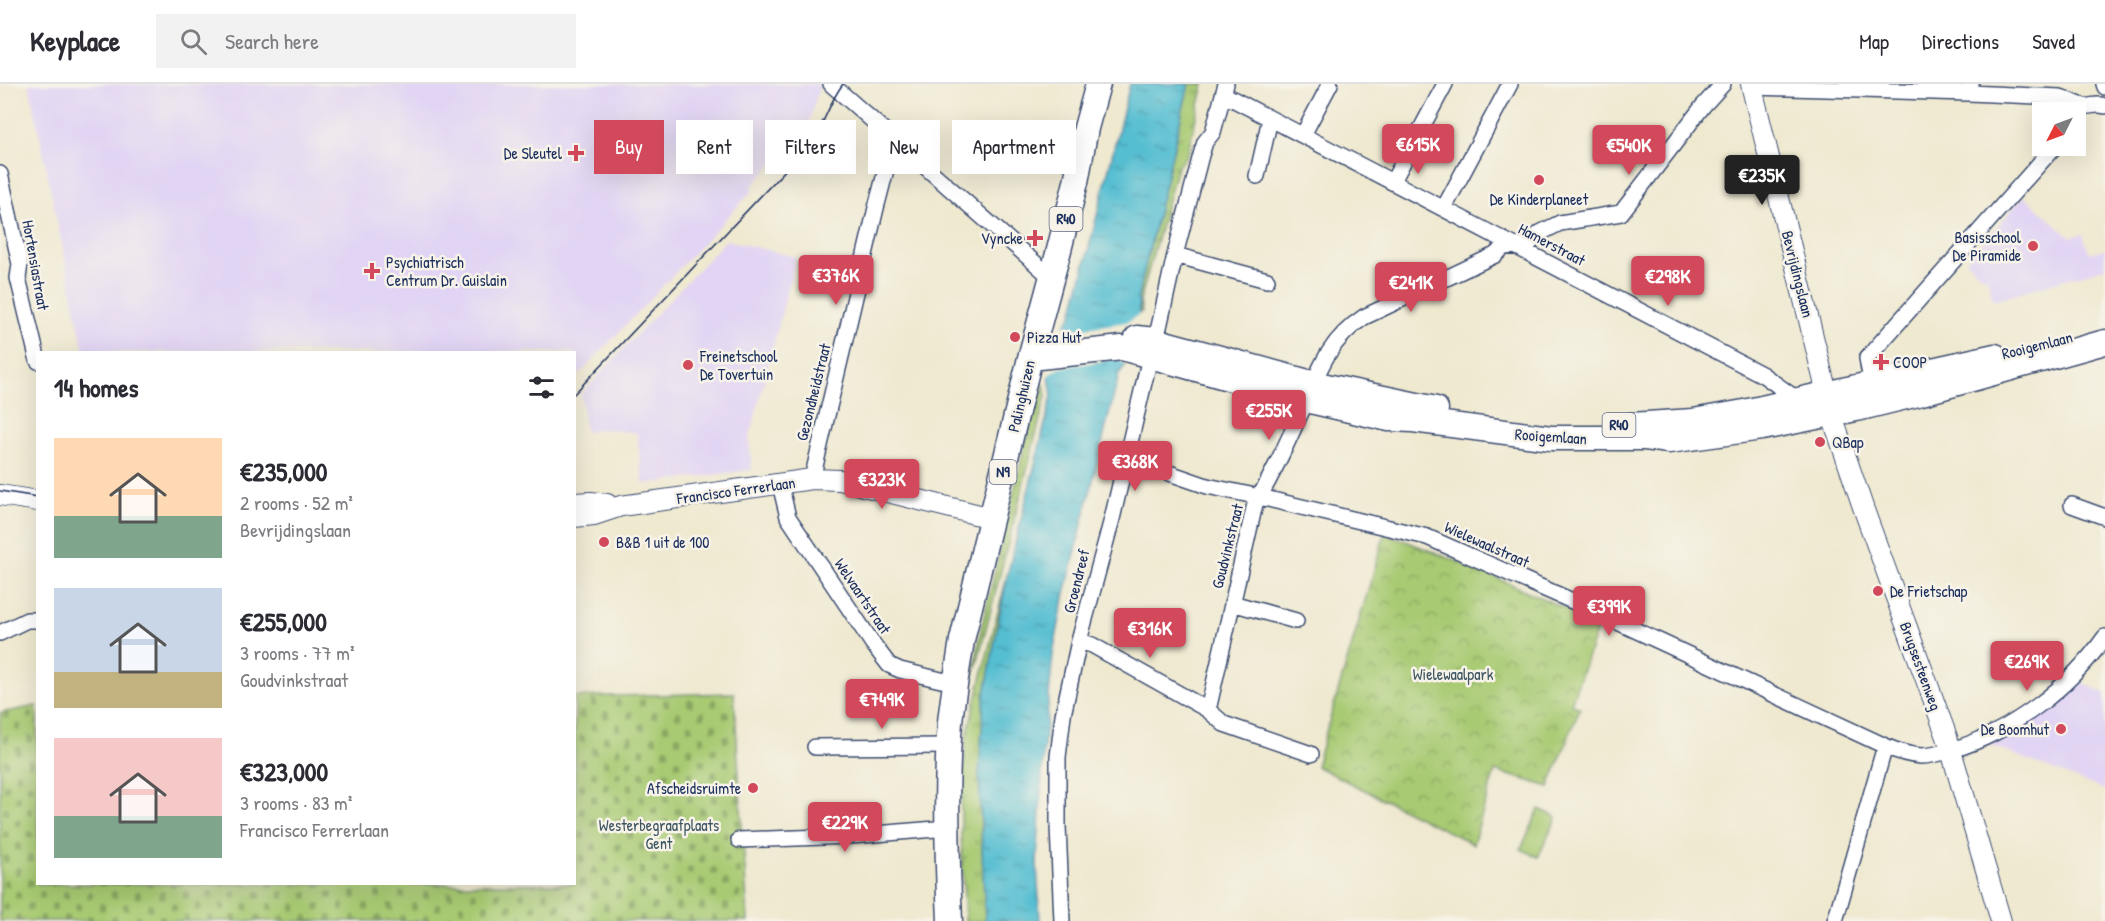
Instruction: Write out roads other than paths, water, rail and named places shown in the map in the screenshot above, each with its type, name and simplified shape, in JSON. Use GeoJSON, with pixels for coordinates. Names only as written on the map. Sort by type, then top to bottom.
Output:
{"type":"FeatureCollection","features":[{"type":"Feature","properties":{"kind":"main road","name":"Palinghuizen"},"geometry":{"type":"LineString","coordinates":[[950,921],[949,746],[955,681],[962,640],[991,518],[1040,352],[1052,278],[1098,84]]}},
{"type":"Feature","properties":{"kind":"main road","name":"Rooigemlaan"},"geometry":{"type":"LineString","coordinates":[[1040,352],[1146,346],[1309,392],[1389,419],[1413,420],[1551,438],[1645,438],[1669,441],[1756,429],[1830,404],[1886,381],[2039,346],[2105,327]]}},
{"type":"Feature","properties":{"kind":"main road","name":"Rooigemlaan"},"geometry":{"type":"LineString","coordinates":[[1309,392],[1551,423],[1626,425],[1693,421],[1798,400],[1830,404],[1922,393],[2105,342]]}},
{"type":"Feature","properties":{"kind":"street"},"geometry":{"type":"LineString","coordinates":[[831,84],[872,120]]}},
{"type":"Feature","properties":{"kind":"street"},"geometry":{"type":"LineString","coordinates":[[1303,135],[1330,84]]}},
{"type":"Feature","properties":{"kind":"street"},"geometry":{"type":"LineString","coordinates":[[1394,181],[1445,84]]}},
{"type":"Feature","properties":{"kind":"street"},"geometry":{"type":"LineString","coordinates":[[1444,208],[1510,84]]}},
{"type":"Feature","properties":{"kind":"street","name":"Goudvinkstraat"},"geometry":{"type":"LineString","coordinates":[[1208,710],[1255,504],[1335,342],[1347,328],[1364,317],[1495,255],[1504,247],[1528,245],[1540,232],[1560,224],[1621,213],[1703,106],[1723,84]]}},
{"type":"Feature","properties":{"kind":"street"},"geometry":{"type":"LineString","coordinates":[[1751,85],[1970,88],[2060,97],[2072,99],[2074,102]]}},
{"type":"Feature","properties":{"kind":"street","name":"Bevrijdingslaan"},"geometry":{"type":"LineString","coordinates":[[1751,85],[1830,404]]}},
{"type":"Feature","properties":{"kind":"street","name":"Hamerstraat"},"geometry":{"type":"LineString","coordinates":[[1225,89],[1270,119],[1394,181],[1763,375],[1798,400]]}},
{"type":"Feature","properties":{"kind":"street","name":"Groendreef"},"geometry":{"type":"LineString","coordinates":[[1062,921],[1058,757],[1063,715],[1079,641],[1126,458],[1146,346],[1159,327],[1201,155],[1205,142],[1213,132],[1225,89]]}},
{"type":"Feature","properties":{"kind":"street"},"geometry":{"type":"LineString","coordinates":[[2086,109],[2097,104],[2105,106]]}},
{"type":"Feature","properties":{"kind":"street"},"geometry":{"type":"LineString","coordinates":[[1257,177],[1270,119]]}},
{"type":"Feature","properties":{"kind":"street"},"geometry":{"type":"LineString","coordinates":[[1886,381],[1869,370],[1867,358],[2046,156]]}},
{"type":"Feature","properties":{"kind":"street","name":"Hortensiastraat"},"geometry":{"type":"LineString","coordinates":[[0,174],[20,264],[18,278],[36,353]]}},
{"type":"Feature","properties":{"kind":"street","name":"Gezondheidstraat"},"geometry":{"type":"LineString","coordinates":[[812,479],[885,174]]}},
{"type":"Feature","properties":{"kind":"street"},"geometry":{"type":"LineString","coordinates":[[933,174],[1052,278]]}},
{"type":"Feature","properties":{"kind":"street"},"geometry":{"type":"LineString","coordinates":[[1175,255],[1267,280]]}},
{"type":"Feature","properties":{"kind":"street","name":"Brugsesteenweg"},"geometry":{"type":"LineString","coordinates":[[1830,404],[1856,488],[1951,750],[2001,921]]}},
{"type":"Feature","properties":{"kind":"street","name":"Wielewaalstraat"},"geometry":{"type":"LineString","coordinates":[[1126,458],[1207,486],[1427,537],[1579,604],[1886,746],[1921,756],[1951,750],[1981,739],[2016,721],[2074,674],[2105,637]]}},
{"type":"Feature","properties":{"kind":"street","name":"Francisco Ferrerlaan"},"geometry":{"type":"LineString","coordinates":[[576,517],[594,515],[621,506],[812,479],[840,480],[991,518]]}},
{"type":"Feature","properties":{"kind":"street","name":"Welvaartstraat"},"geometry":{"type":"LineString","coordinates":[[780,484],[789,517],[879,653],[889,664],[900,670],[955,681]]}},
{"type":"Feature","properties":{"kind":"street"},"geometry":{"type":"LineString","coordinates":[[0,495],[36,501]]}},
{"type":"Feature","properties":{"kind":"street","name":"Francisco Ferrerlaan"},"geometry":{"type":"LineString","coordinates":[[576,503],[591,502],[621,506]]}},
{"type":"Feature","properties":{"kind":"street"},"geometry":{"type":"LineString","coordinates":[[2072,505],[2105,517]]}},
{"type":"Feature","properties":{"kind":"street"},"geometry":{"type":"LineString","coordinates":[[1232,603],[1296,621]]}},
{"type":"Feature","properties":{"kind":"street"},"geometry":{"type":"LineString","coordinates":[[0,633],[27,620],[36,620]]}},
{"type":"Feature","properties":{"kind":"street"},"geometry":{"type":"LineString","coordinates":[[1079,641],[1092,645],[1208,710],[1224,724],[1311,754]]}},
{"type":"Feature","properties":{"kind":"street"},"geometry":{"type":"LineString","coordinates":[[815,747],[949,746]]}},
{"type":"Feature","properties":{"kind":"street"},"geometry":{"type":"LineString","coordinates":[[1835,921],[1886,746]]}},
{"type":"Feature","properties":{"kind":"street"},"geometry":{"type":"LineString","coordinates":[[739,840],[851,836],[948,828]]}},
{"type":"Feature","properties":{"kind":"water"},"geometry":{"type":"Polygon","coordinates":[[[1130,84],[1189,84],[1138,297],[1139,317],[1136,337],[1130,356],[1119,374],[1064,598],[1053,654],[1043,757],[1037,863],[1040,921],[985,921],[979,774],[984,699],[1007,576],[1052,396],[1049,376],[1063,327],[1072,315],[1130,84]]]}},
{"type":"Feature","properties":{"kind":"tram line"},"geometry":{"type":"LineString","coordinates":[[576,392],[808,146],[843,84]]}},
{"type":"Feature","properties":{"kind":"tram line"},"geometry":{"type":"LineString","coordinates":[[0,491],[36,497]]}},
{"type":"Feature","properties":{"kind":"place","name":"De Sleutel"},"geometry":{"type":"Point","coordinates":[576,153]}},
{"type":"Feature","properties":{"kind":"place","name":"De Kinderplaneet"},"geometry":{"type":"Point","coordinates":[1539,180]}},
{"type":"Feature","properties":{"kind":"place","name":"Vyncke"},"geometry":{"type":"Point","coordinates":[1035,238]}},
{"type":"Feature","properties":{"kind":"place","name":"Basisschool De Piramide"},"geometry":{"type":"Point","coordinates":[2033,246]}},
{"type":"Feature","properties":{"kind":"place","name":"Psychiatrisch Centrum Dr. Guislain"},"geometry":{"type":"Point","coordinates":[372,271]}},
{"type":"Feature","properties":{"kind":"place","name":"Pizza Hut"},"geometry":{"type":"Point","coordinates":[1015,337]}},
{"type":"Feature","properties":{"kind":"place","name":"COOP"},"geometry":{"type":"Point","coordinates":[1881,362]}},
{"type":"Feature","properties":{"kind":"place","name":"Freinetschool De Tovertuin"},"geometry":{"type":"Point","coordinates":[688,365]}},
{"type":"Feature","properties":{"kind":"place","name":"QBap"},"geometry":{"type":"Point","coordinates":[1820,442]}},
{"type":"Feature","properties":{"kind":"place","name":"B&B 1 uit de 100"},"geometry":{"type":"Point","coordinates":[604,542]}},
{"type":"Feature","properties":{"kind":"place","name":"De Frietschap"},"geometry":{"type":"Point","coordinates":[1878,591]}},
{"type":"Feature","properties":{"kind":"place","name":"De Boomhut"},"geometry":{"type":"Point","coordinates":[2061,729]}},
{"type":"Feature","properties":{"kind":"place","name":"Afscheidsruimte"},"geometry":{"type":"Point","coordinates":[753,788]}},
{"type":"Feature","properties":{"kind":"park label","name":"Wielewaalpark"},"geometry":{"type":"Point","coordinates":[1453,674]}},
{"type":"Feature","properties":{"kind":"park label","name":"Westerbegraafplaats Gent"},"geometry":{"type":"Point","coordinates":[659,834]}}]}
